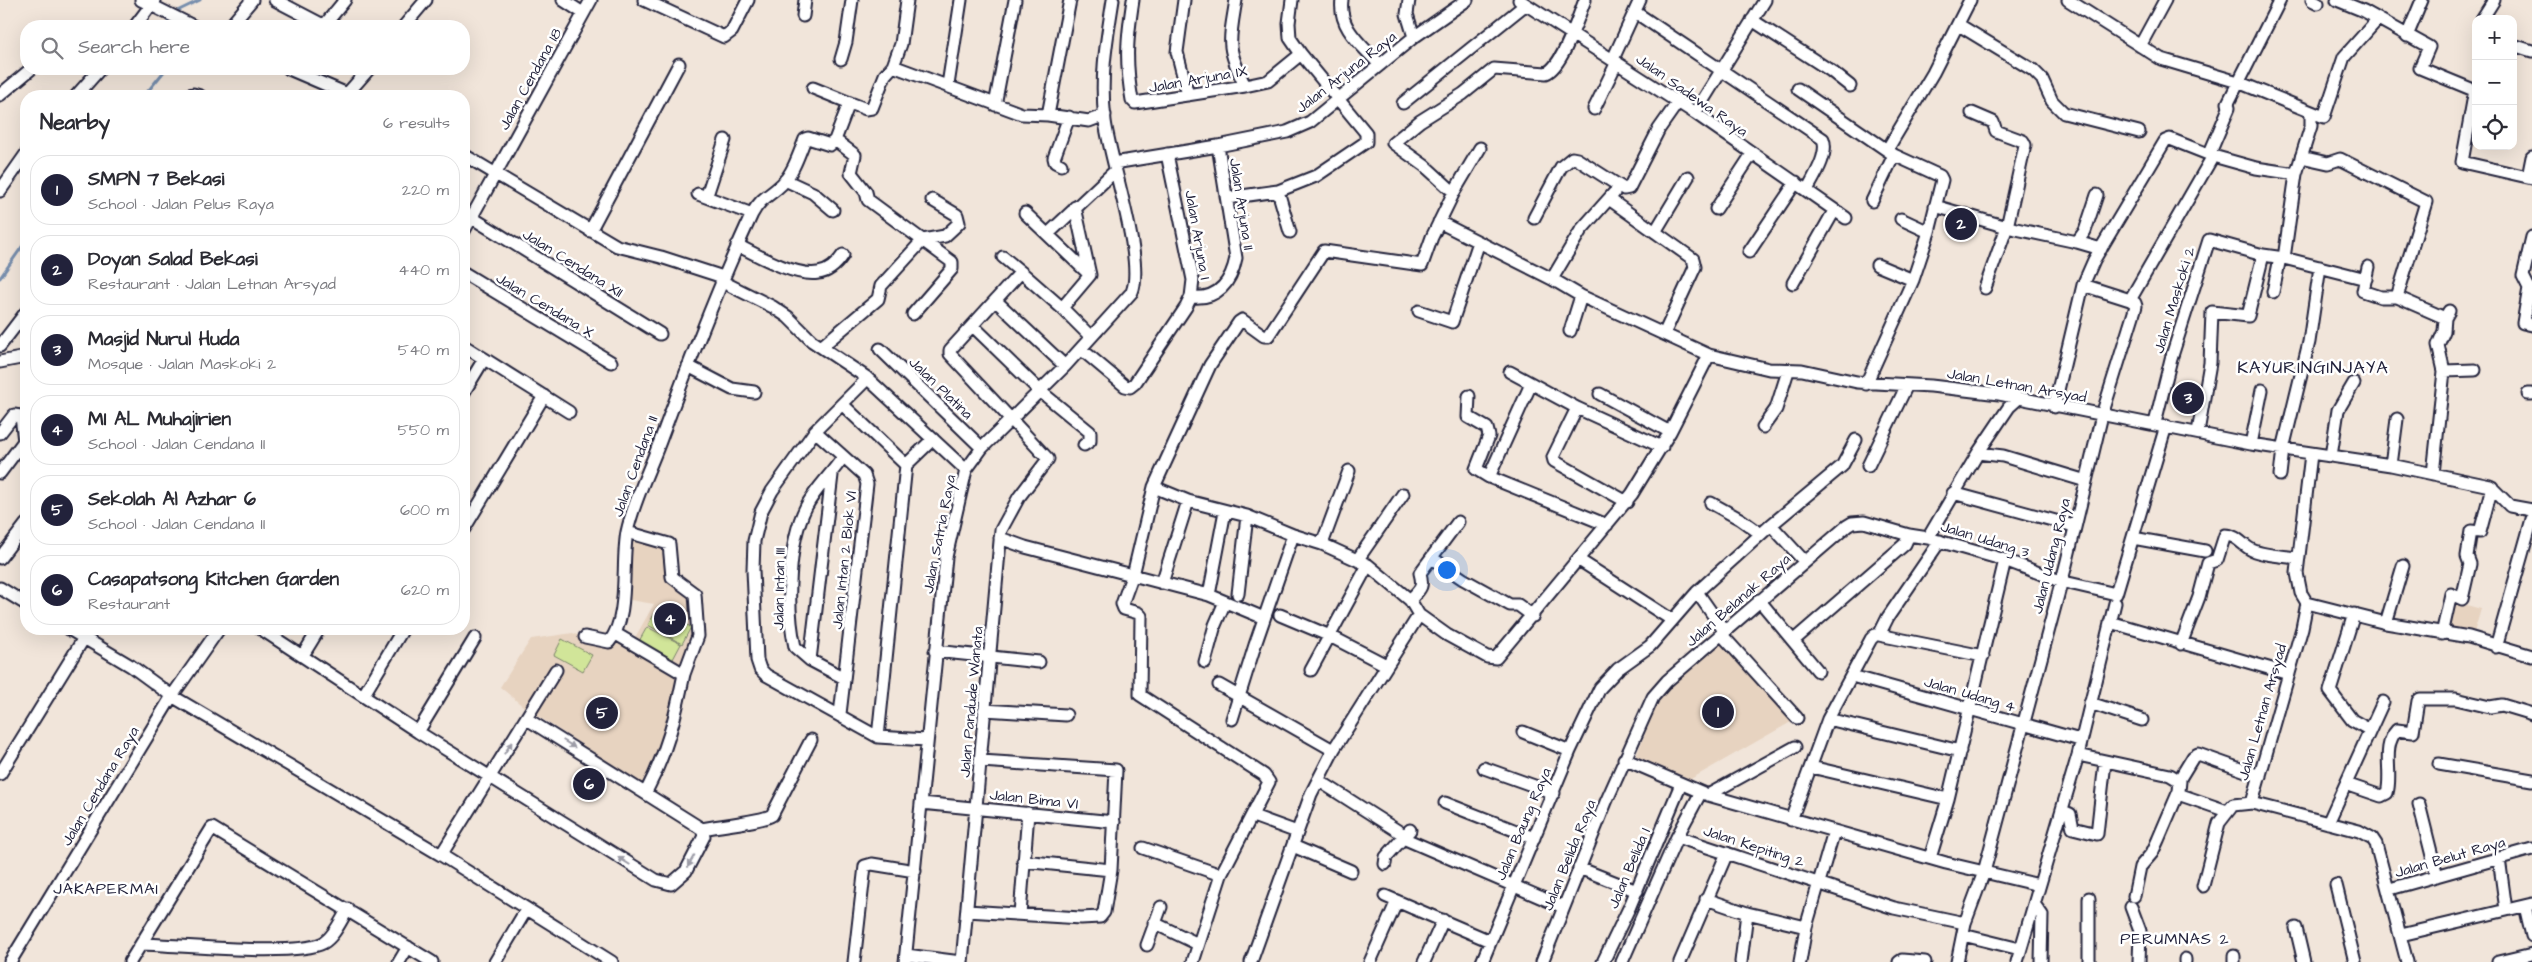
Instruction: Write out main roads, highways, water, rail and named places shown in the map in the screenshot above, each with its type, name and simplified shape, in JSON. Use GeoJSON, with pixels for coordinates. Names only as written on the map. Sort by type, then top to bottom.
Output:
{"type":"FeatureCollection","features":[{"type":"Feature","properties":{"kind":"waterway"},"geometry":{"type":"LineString","coordinates":[[173,13],[200,0]]}},
{"type":"Feature","properties":{"kind":"waterway"},"geometry":{"type":"LineString","coordinates":[[149,90],[161,75]]}},
{"type":"Feature","properties":{"kind":"waterway"},"geometry":{"type":"LineString","coordinates":[[0,278],[20,250]]}},
{"type":"Feature","properties":{"kind":"place","name":"Doyan Salad Bekasi"},"geometry":{"type":"Point","coordinates":[1961,224]}},
{"type":"Feature","properties":{"kind":"place","name":"Masjid Nurul Huda"},"geometry":{"type":"Point","coordinates":[2188,398]}},
{"type":"Feature","properties":{"kind":"place","name":"MI AL Muhajirien"},"geometry":{"type":"Point","coordinates":[670,619]}},
{"type":"Feature","properties":{"kind":"place","name":"SMPN 7 Bekasi"},"geometry":{"type":"Point","coordinates":[1718,712]}},
{"type":"Feature","properties":{"kind":"place","name":"Sekolah Al Azhar 6"},"geometry":{"type":"Point","coordinates":[602,713]}},
{"type":"Feature","properties":{"kind":"place","name":"Casapatsong Kitchen Garden"},"geometry":{"type":"Point","coordinates":[589,784]}},
{"type":"Feature","properties":{"kind":"district","name":"KAYURINGINJAYA"},"geometry":{"type":"Point","coordinates":[2313,367]}},
{"type":"Feature","properties":{"kind":"district","name":"JAKAPERMAI"},"geometry":{"type":"Point","coordinates":[106,888]}},
{"type":"Feature","properties":{"kind":"district","name":"PERUMNAS 2"},"geometry":{"type":"Point","coordinates":[2175,938]}}]}
